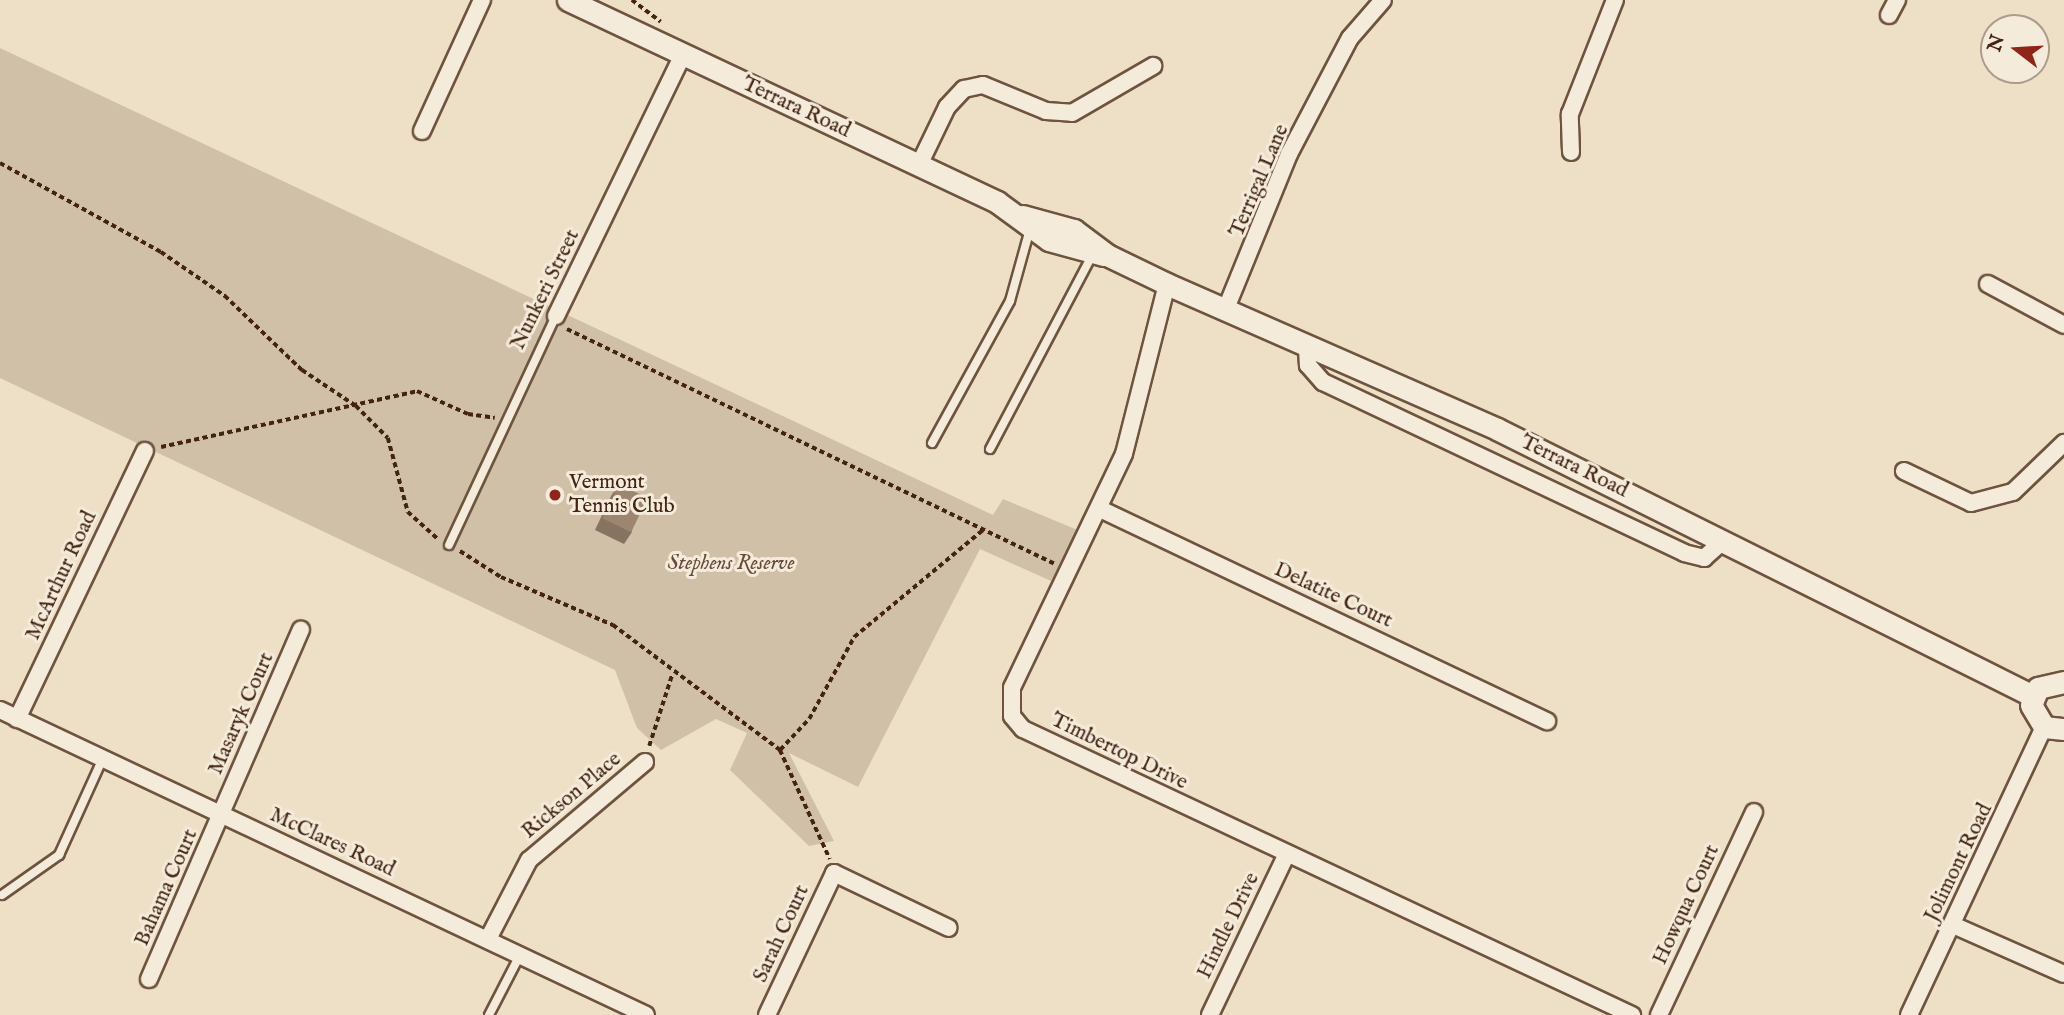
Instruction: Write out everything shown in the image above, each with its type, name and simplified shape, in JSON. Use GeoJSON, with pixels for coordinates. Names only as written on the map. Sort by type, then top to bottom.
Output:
{"type":"FeatureCollection","features":[{"type":"Feature","properties":{"kind":"main road","name":"Terrara Road"},"geometry":{"type":"LineString","coordinates":[[569,0],[1030,219],[1074,230],[1099,252],[1225,311],[1508,434],[2033,695]]}},
{"type":"Feature","properties":{"kind":"main road"},"geometry":{"type":"LineString","coordinates":[[2054,728],[2032,714],[2033,695],[2045,683],[2064,682]]}},
{"type":"Feature","properties":{"kind":"street"},"geometry":{"type":"LineString","coordinates":[[422,131],[482,0]]}},
{"type":"Feature","properties":{"kind":"street","name":"Terrigal Lane"},"geometry":{"type":"LineString","coordinates":[[1225,311],[1289,154],[1350,38],[1383,0]]}},
{"type":"Feature","properties":{"kind":"street"},"geometry":{"type":"LineString","coordinates":[[1571,152],[1570,114],[1615,0]]}},
{"type":"Feature","properties":{"kind":"street","name":"Nunkeri Street"},"geometry":{"type":"LineString","coordinates":[[554,321],[683,55]]}},
{"type":"Feature","properties":{"kind":"street"},"geometry":{"type":"LineString","coordinates":[[919,165],[947,107],[964,89],[983,85],[1046,111],[1072,113],[1153,66]]}},
{"type":"Feature","properties":{"kind":"street","name":"Timbertop Drive"},"geometry":{"type":"LineString","coordinates":[[1167,284],[1124,454],[1012,688],[1012,716],[1023,729],[1286,856],[1632,1015]]}},
{"type":"Feature","properties":{"kind":"street"},"geometry":{"type":"LineString","coordinates":[[1988,284],[2064,325]]}},
{"type":"Feature","properties":{"kind":"street"},"geometry":{"type":"LineString","coordinates":[[1307,348],[1308,365],[1323,382],[1684,554],[1704,558],[1722,542]]}},
{"type":"Feature","properties":{"kind":"street"},"geometry":{"type":"LineString","coordinates":[[1904,471],[1970,503],[2013,492],[2064,443]]}},
{"type":"Feature","properties":{"kind":"street","name":"McArthur Road"},"geometry":{"type":"LineString","coordinates":[[17,719],[145,450]]}},
{"type":"Feature","properties":{"kind":"street","name":"Delatite Court"},"geometry":{"type":"LineString","coordinates":[[1100,509],[1547,721]]}},
{"type":"Feature","properties":{"kind":"street","name":"Masaryk Court"},"geometry":{"type":"LineString","coordinates":[[223,815],[302,630]]}},
{"type":"Feature","properties":{"kind":"street","name":"McClares Road"},"geometry":{"type":"LineString","coordinates":[[0,710],[646,1015]]}},
{"type":"Feature","properties":{"kind":"street","name":"Jolimont Road"},"geometry":{"type":"LineString","coordinates":[[1909,1015],[2054,728]]}},
{"type":"Feature","properties":{"kind":"street","name":"Rickson Place"},"geometry":{"type":"LineString","coordinates":[[488,939],[529,860],[645,762]]}},
{"type":"Feature","properties":{"kind":"street","name":"Howqua Court"},"geometry":{"type":"LineString","coordinates":[[1659,1015],[1754,812]]}},
{"type":"Feature","properties":{"kind":"street","name":"Bahama Court"},"geometry":{"type":"LineString","coordinates":[[149,979],[223,815]]}},
{"type":"Feature","properties":{"kind":"street","name":"Hindle Drive"},"geometry":{"type":"LineString","coordinates":[[1210,1015],[1286,856]]}},
{"type":"Feature","properties":{"kind":"street","name":"Sarah Court"},"geometry":{"type":"LineString","coordinates":[[767,1015],[834,873],[949,928]]}},
{"type":"Feature","properties":{"kind":"street"},"geometry":{"type":"LineString","coordinates":[[1953,925],[2064,974]]}},
{"type":"Feature","properties":{"kind":"lane"},"geometry":{"type":"LineString","coordinates":[[932,443],[1010,301],[1016,263],[1030,219]]}},
{"type":"Feature","properties":{"kind":"lane"},"geometry":{"type":"LineString","coordinates":[[990,449],[1099,252]]}},
{"type":"Feature","properties":{"kind":"lane","name":"Nunkeri Street"},"geometry":{"type":"LineString","coordinates":[[449,545],[554,321]]}},
{"type":"Feature","properties":{"kind":"lane"},"geometry":{"type":"LineString","coordinates":[[2,895],[59,855],[103,758]]}},
{"type":"Feature","properties":{"kind":"lane"},"geometry":{"type":"LineString","coordinates":[[489,1015],[520,954]]}},
{"type":"Feature","properties":{"kind":"path"},"geometry":{"type":"LineString","coordinates":[[0,163],[161,252],[225,296],[302,370],[356,406],[388,438],[408,512],[425,532],[501,577],[613,625],[672,675],[780,750],[822,832],[834,873]]}},
{"type":"Feature","properties":{"kind":"path"},"geometry":{"type":"LineString","coordinates":[[554,321],[1068,570]]}},
{"type":"Feature","properties":{"kind":"path"},"geometry":{"type":"LineString","coordinates":[[145,450],[283,416],[356,406],[417,391],[468,414],[509,417]]}},
{"type":"Feature","properties":{"kind":"path"},"geometry":{"type":"LineString","coordinates":[[780,750],[809,719],[854,637],[984,530]]}},
{"type":"Feature","properties":{"kind":"path"},"geometry":{"type":"LineString","coordinates":[[645,762],[672,675]]}},
{"type":"Feature","properties":{"kind":"green space","name":"Stephens Reserve"},"geometry":{"type":"Polygon","coordinates":[[[0,48],[993,515],[1003,499],[1080,531],[1051,581],[980,549],[858,787],[789,753],[834,841],[809,846],[730,770],[747,733],[716,719],[661,750],[637,728],[615,670],[0,378],[0,48]]]}},
{"type":"Feature","properties":{"kind":"building"},"geometry":{"type":"Polygon","coordinates":[[[619,484],[648,498],[631,532],[602,518],[619,484]]]}},
{"type":"Feature","properties":{"kind":"place","name":"Vermont Tennis Club"},"geometry":{"type":"Point","coordinates":[555,495]}}]}
